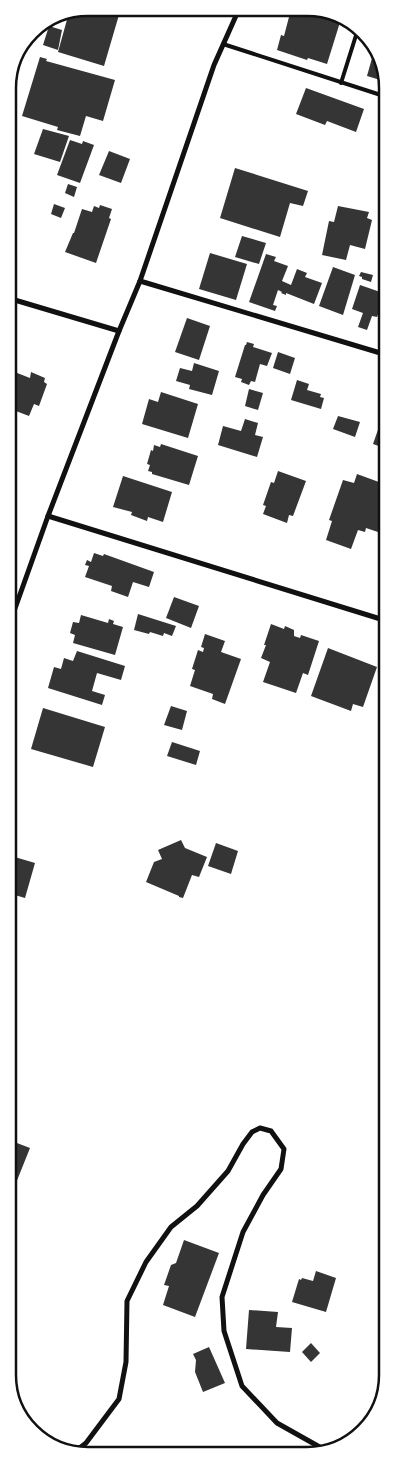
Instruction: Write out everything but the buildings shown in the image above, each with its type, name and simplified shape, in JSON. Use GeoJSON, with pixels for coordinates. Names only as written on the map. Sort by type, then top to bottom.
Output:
{"type":"FeatureCollection","features":[{"type":"Feature","properties":{"kind":"street"},"geometry":{"type":"LineString","coordinates":[[16,606],[48,516],[119,331],[140,282],[214,65],[236,16]]}},
{"type":"Feature","properties":{"kind":"street"},"geometry":{"type":"LineString","coordinates":[[140,282],[379,353]]}},
{"type":"Feature","properties":{"kind":"street"},"geometry":{"type":"LineString","coordinates":[[16,300],[119,331]]}},
{"type":"Feature","properties":{"kind":"street"},"geometry":{"type":"LineString","coordinates":[[48,516],[379,619]]}},
{"type":"Feature","properties":{"kind":"street"},"geometry":{"type":"LineString","coordinates":[[81,1446],[119,1399],[126,1362],[127,1301],[146,1262],[171,1228],[197,1206],[228,1172],[243,1144],[252,1132],[260,1128],[271,1131],[284,1149],[281,1169],[263,1195],[243,1232],[222,1297],[224,1331],[242,1386],[277,1423],[317,1446]]}},
{"type":"Feature","properties":{"kind":"lane"},"geometry":{"type":"LineString","coordinates":[[341,83],[356,35]]}},
{"type":"Feature","properties":{"kind":"lane"},"geometry":{"type":"LineString","coordinates":[[224,44],[379,95]]}}]}
